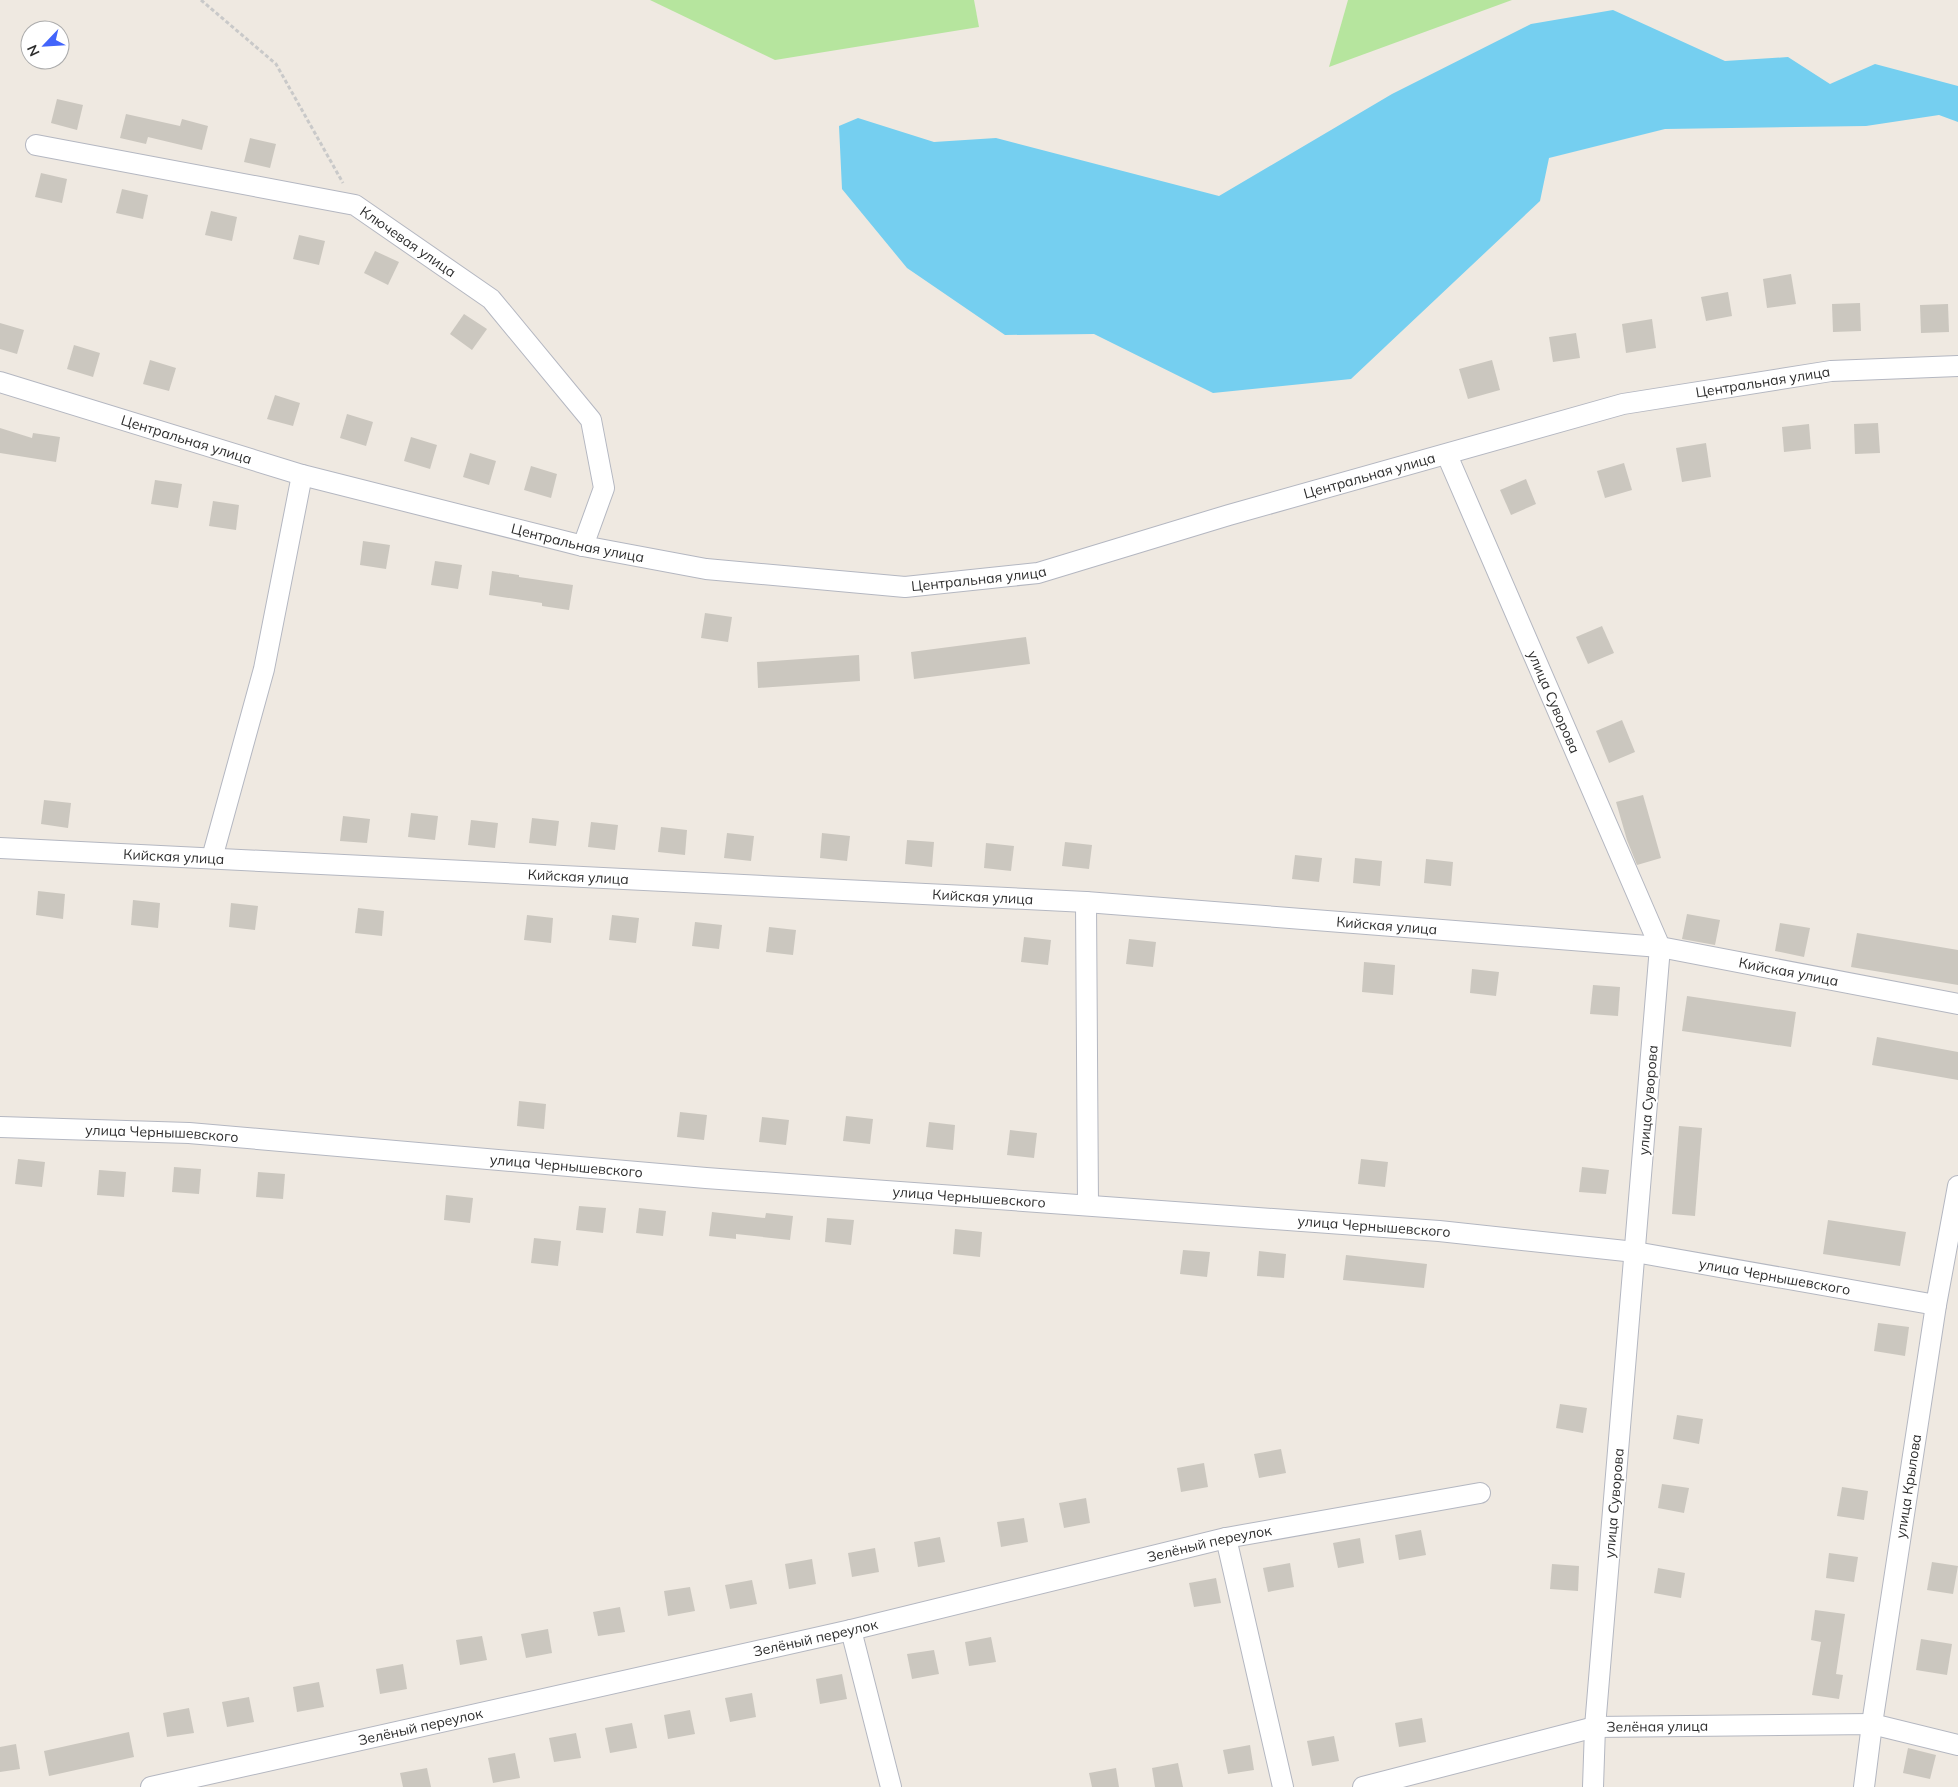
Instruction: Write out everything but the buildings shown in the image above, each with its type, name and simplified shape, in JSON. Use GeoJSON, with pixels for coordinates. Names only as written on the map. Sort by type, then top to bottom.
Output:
{"type":"FeatureCollection","features":[{"type":"Feature","properties":{"kind":"street","name":"Ключевая улица"},"geometry":{"type":"LineString","coordinates":[[36,145],[355,205],[491,299],[591,420],[604,488],[584,546]]}},
{"type":"Feature","properties":{"kind":"street","name":"Центральная улица"},"geometry":{"type":"LineString","coordinates":[[0,382],[302,475],[584,546],[706,569],[904,587],[1038,573],[1229,515],[1623,404],[1831,371],[1958,366]]}},
{"type":"Feature","properties":{"kind":"street","name":"улица Суворова"},"geometry":{"type":"LineString","coordinates":[[1447,455],[1660,947],[1595,1727],[1593,1787]]}},
{"type":"Feature","properties":{"kind":"street"},"geometry":{"type":"LineString","coordinates":[[212,858],[264,669],[302,475]]}},
{"type":"Feature","properties":{"kind":"street","name":"Кийская улица"},"geometry":{"type":"LineString","coordinates":[[0,848],[1086,902],[1660,947],[1958,1004]]}},
{"type":"Feature","properties":{"kind":"street"},"geometry":{"type":"LineString","coordinates":[[1086,902],[1088,1205]]}},
{"type":"Feature","properties":{"kind":"street","name":"улица Чернышевского"},"geometry":{"type":"LineString","coordinates":[[0,1127],[189,1133],[706,1178],[1439,1231],[1635,1252],[1936,1305]]}},
{"type":"Feature","properties":{"kind":"street","name":"улица Крылова"},"geometry":{"type":"LineString","coordinates":[[1864,1787],[1936,1305],[1958,1186]]}},
{"type":"Feature","properties":{"kind":"street","name":"Зелёный переулок"},"geometry":{"type":"LineString","coordinates":[[151,1787],[851,1630],[1226,1538],[1480,1493]]}},
{"type":"Feature","properties":{"kind":"street"},"geometry":{"type":"LineString","coordinates":[[1226,1538],[1283,1787]]}},
{"type":"Feature","properties":{"kind":"street"},"geometry":{"type":"LineString","coordinates":[[851,1630],[891,1787]]}},
{"type":"Feature","properties":{"kind":"street","name":"Зелёная улица"},"geometry":{"type":"LineString","coordinates":[[1363,1787],[1595,1727],[1872,1724],[1958,1745]]}},
{"type":"Feature","properties":{"kind":"path"},"geometry":{"type":"LineString","coordinates":[[201,0],[276,64],[355,205]]}},
{"type":"Feature","properties":{"kind":"green space"},"geometry":{"type":"Polygon","coordinates":[[[650,0],[974,0],[979,27],[775,60],[650,0]]]}},
{"type":"Feature","properties":{"kind":"green space"},"geometry":{"type":"Polygon","coordinates":[[[1348,0],[1512,0],[1329,67],[1348,0]]]}},
{"type":"Feature","properties":{"kind":"water"},"geometry":{"type":"Polygon","coordinates":[[[1613,10],[1725,61],[1788,57],[1830,84],[1875,64],[1958,86],[1958,122],[1939,115],[1866,126],[1665,129],[1549,158],[1540,201],[1351,379],[1213,393],[1094,334],[1005,335],[907,268],[842,189],[839,126],[858,118],[934,142],[996,138],[1219,196],[1392,94],[1531,24],[1613,10]]]}}]}
